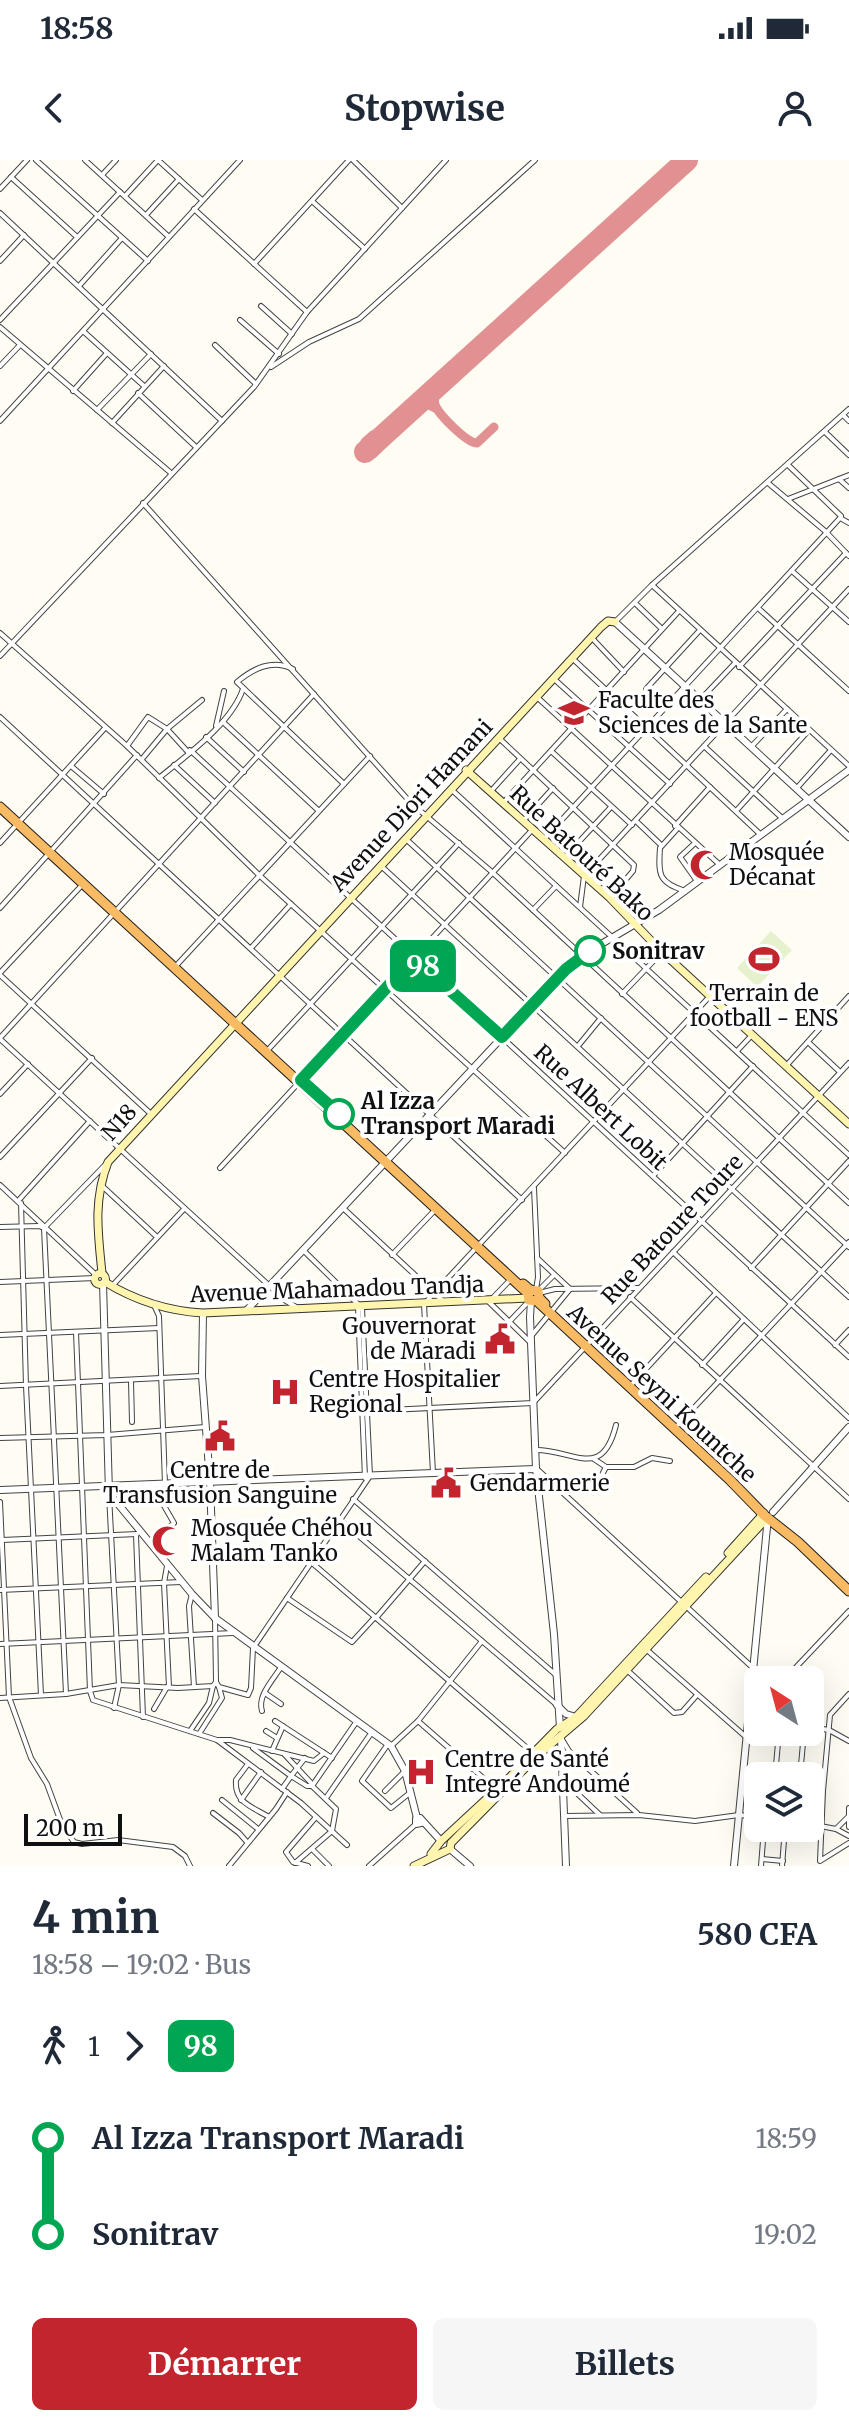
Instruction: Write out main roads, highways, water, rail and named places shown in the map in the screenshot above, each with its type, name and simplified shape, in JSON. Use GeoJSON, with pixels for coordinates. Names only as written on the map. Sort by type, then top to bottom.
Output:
{"type":"FeatureCollection","features":[{"type":"Feature","properties":{"kind":"highway","name":"Avenue Seyni Kountche"},"geometry":{"type":"LineString","coordinates":[[0,804],[849,1588]]}},
{"type":"Feature","properties":{"kind":"highway","name":"Avenue Seyni Kountche"},"geometry":{"type":"LineString","coordinates":[[586,1345],[632,1384],[676,1428]]}},
{"type":"Feature","properties":{"kind":"main road","name":"Avenue Diori Hamani"},"geometry":{"type":"LineString","coordinates":[[235,1022],[604,623],[615,622]]}},
{"type":"Feature","properties":{"kind":"main road","name":"Rue Batouré Bako"},"geometry":{"type":"LineString","coordinates":[[466,770],[610,898],[663,952],[849,1124]]}},
{"type":"Feature","properties":{"kind":"main road","name":"N18"},"geometry":{"type":"LineString","coordinates":[[102,1280],[97,1221],[100,1183],[108,1162],[235,1022]]}},
{"type":"Feature","properties":{"kind":"main road","name":"Avenue Mahamadou Tandja"},"geometry":{"type":"LineString","coordinates":[[102,1280],[154,1305],[179,1312],[203,1313],[489,1302],[534,1295]]}},
{"type":"Feature","properties":{"kind":"main road"},"geometry":{"type":"LineString","coordinates":[[414,1866],[445,1845],[561,1732],[645,1647],[769,1512]]}},
{"type":"Feature","properties":{"kind":"main road"},"geometry":{"type":"LineString","coordinates":[[445,1845],[533,1753],[561,1732],[627,1670],[645,1647]]}},
{"type":"Feature","properties":{"kind":"place","name":"Faculte des Sciences de la Sante"},"geometry":{"type":"Point","coordinates":[574,713]}},
{"type":"Feature","properties":{"kind":"place","name":"Mosquée Décanat"},"geometry":{"type":"Point","coordinates":[705,865]}},
{"type":"Feature","properties":{"kind":"place","name":"Sonitrav"},"geometry":{"type":"Point","coordinates":[590,951]}},
{"type":"Feature","properties":{"kind":"place","name":"Terrain de football - ENS"},"geometry":{"type":"Point","coordinates":[764,959]}},
{"type":"Feature","properties":{"kind":"place","name":"Al Izza Transport Maradi"},"geometry":{"type":"Point","coordinates":[339,1114]}},
{"type":"Feature","properties":{"kind":"place","name":"Gouvernorat de Maradi"},"geometry":{"type":"Point","coordinates":[500,1339]}},
{"type":"Feature","properties":{"kind":"place","name":"Centre Hospitalier Regional"},"geometry":{"type":"Point","coordinates":[285,1392]}},
{"type":"Feature","properties":{"kind":"place","name":"Centre de Transfusion Sanguine"},"geometry":{"type":"Point","coordinates":[220,1436]}},
{"type":"Feature","properties":{"kind":"place","name":"Gendarmerie"},"geometry":{"type":"Point","coordinates":[446,1483]}},
{"type":"Feature","properties":{"kind":"place","name":"Mosquée Chéhou Malam Tanko"},"geometry":{"type":"Point","coordinates":[167,1541]}},
{"type":"Feature","properties":{"kind":"place","name":"Centre de Santé Integré Andoumé"},"geometry":{"type":"Point","coordinates":[421,1772]}}]}
